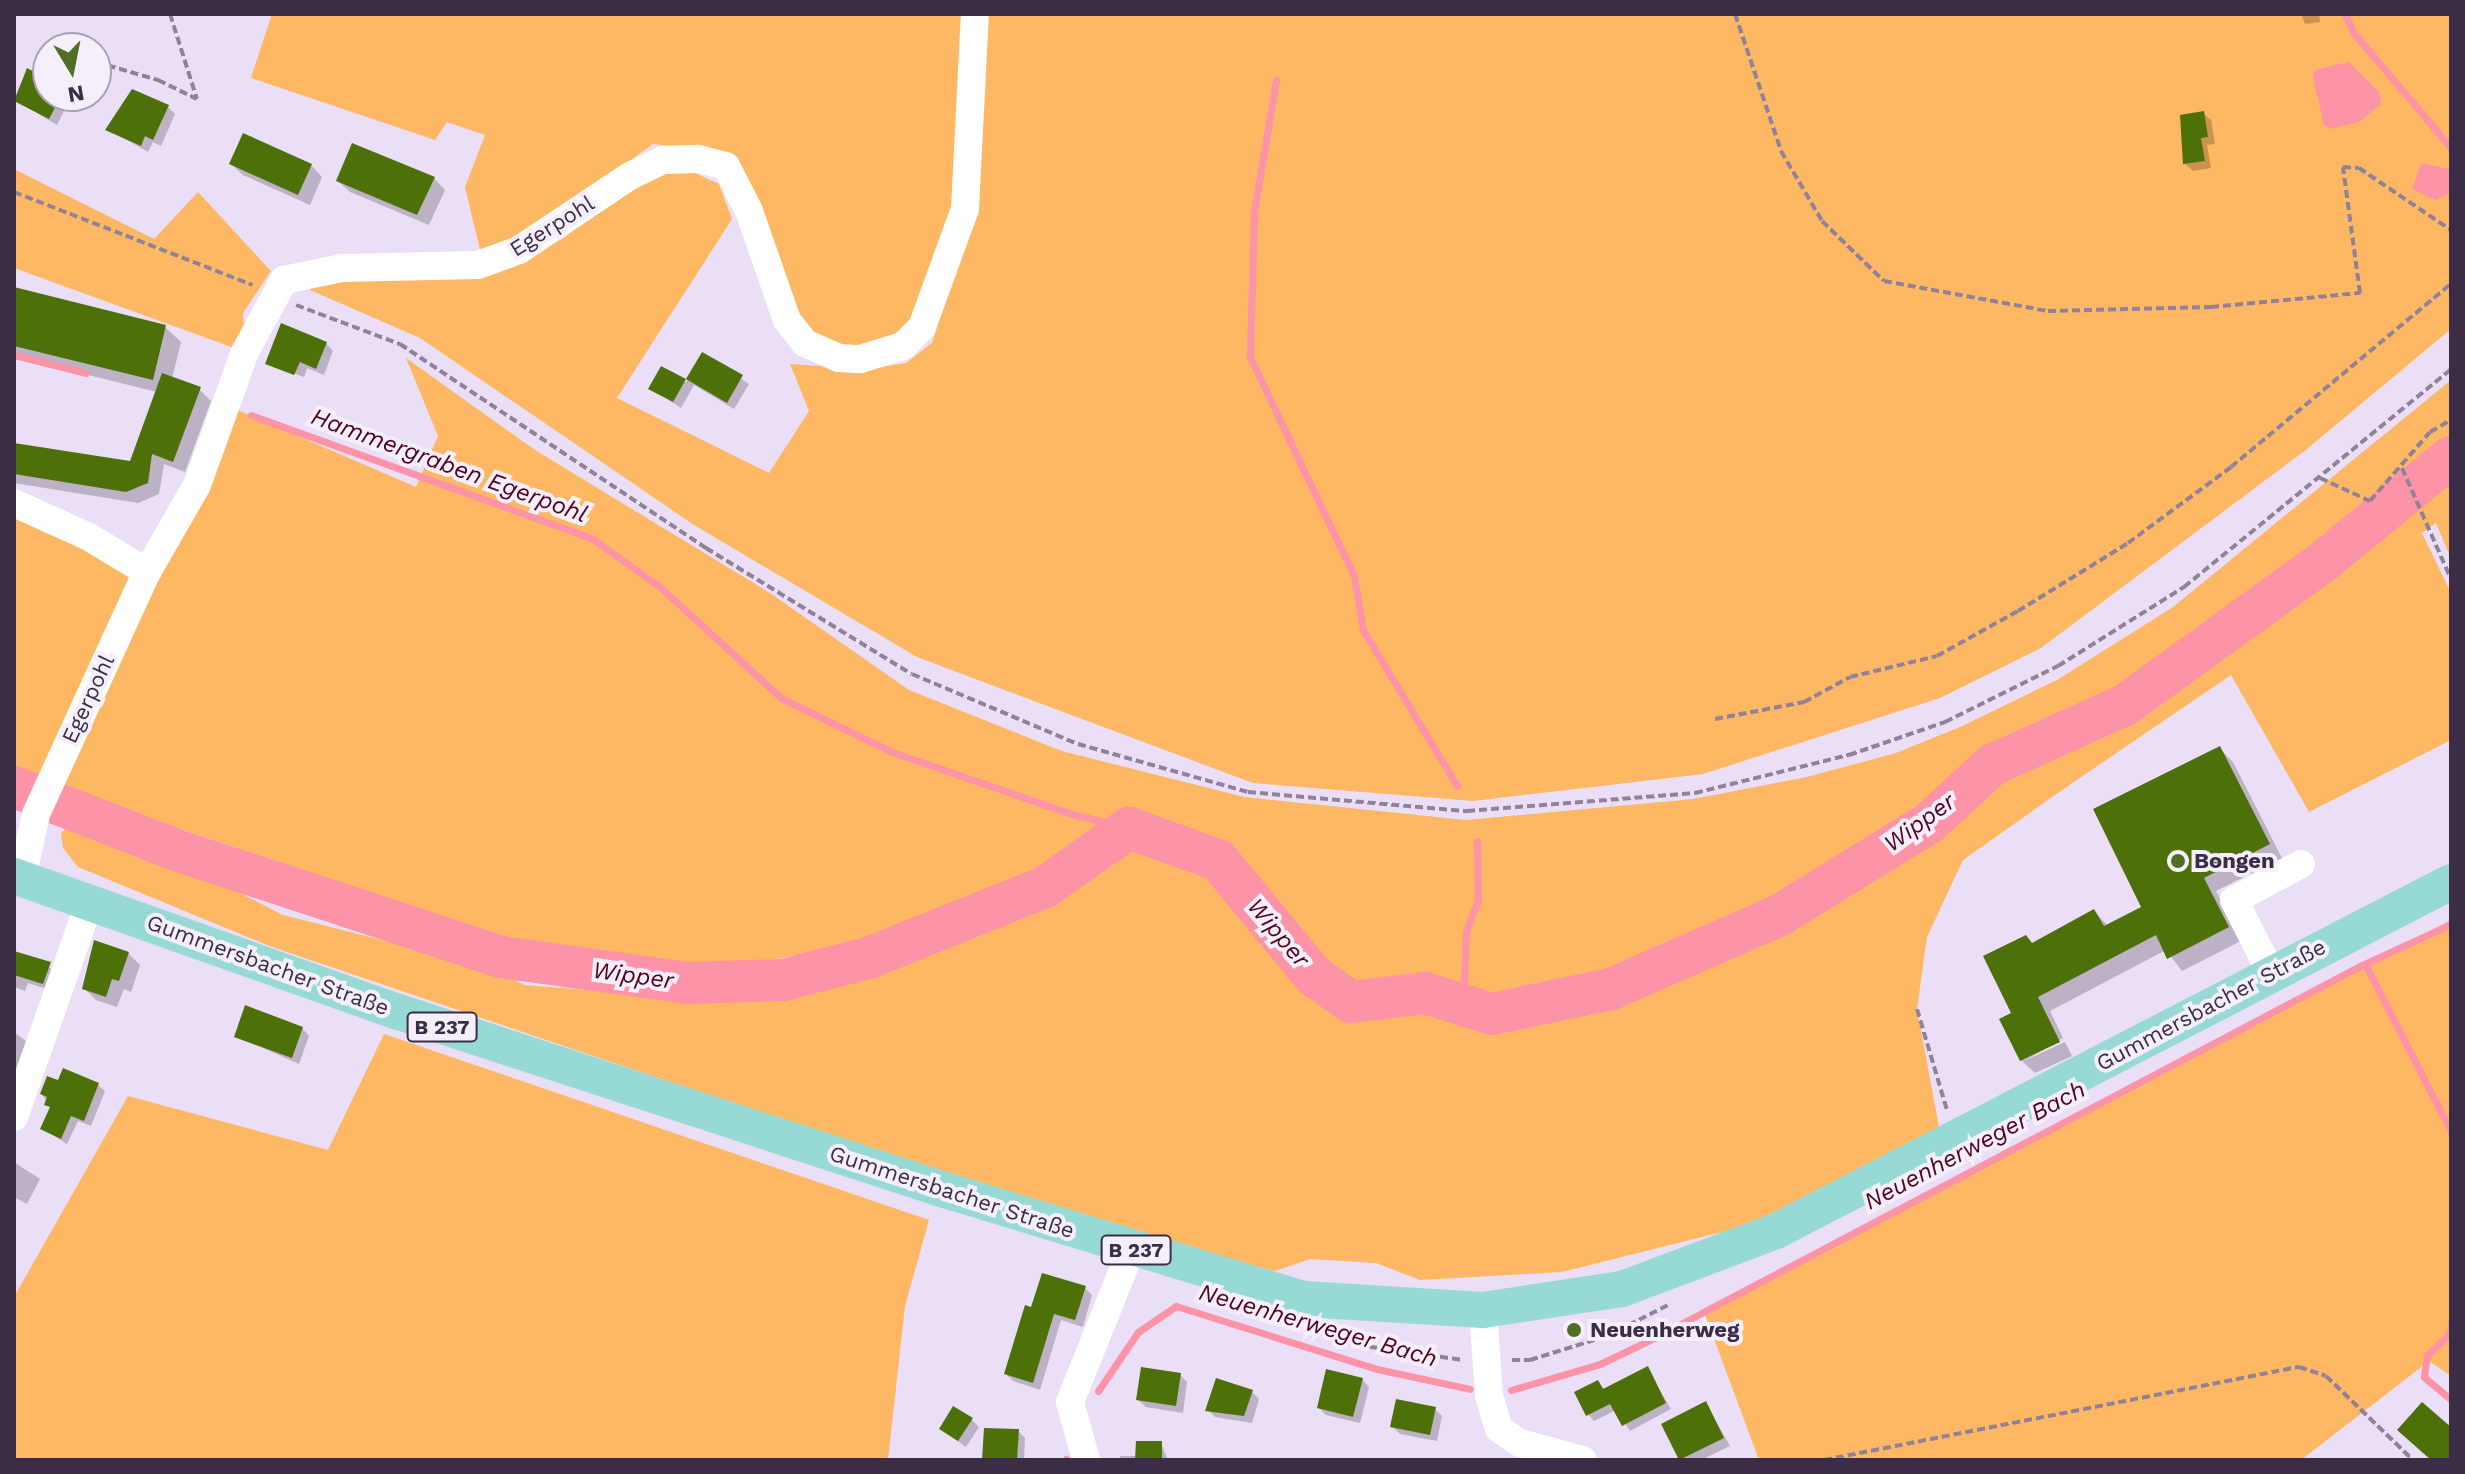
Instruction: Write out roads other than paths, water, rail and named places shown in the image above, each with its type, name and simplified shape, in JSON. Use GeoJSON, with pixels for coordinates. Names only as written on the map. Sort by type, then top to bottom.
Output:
{"type":"FeatureCollection","features":[{"type":"Feature","properties":{"kind":"main road","name":"Gummersbacher Straße"},"geometry":{"type":"LineString","coordinates":[[18,878],[399,1012],[1132,1248],[1304,1299],[1483,1310],[1578,1300],[1682,1270],[1774,1232],[2451,882]]}},
{"type":"Feature","properties":{"kind":"street","name":"Egerpohl"},"geometry":{"type":"LineString","coordinates":[[18,878],[36,814],[147,572],[197,485],[245,352],[284,280],[317,272],[478,265],[519,250],[630,176],[663,160],[699,159],[726,166],[749,211],[787,320],[805,343],[838,358],[860,359],[903,346],[922,327],[965,209],[975,14]]}},
{"type":"Feature","properties":{"kind":"street"},"geometry":{"type":"LineString","coordinates":[[14,503],[89,537],[147,572]]}},
{"type":"Feature","properties":{"kind":"street"},"geometry":{"type":"LineString","coordinates":[[2271,973],[2234,900],[2301,864]]}},
{"type":"Feature","properties":{"kind":"street"},"geometry":{"type":"LineString","coordinates":[[14,1117],[90,901]]}},
{"type":"Feature","properties":{"kind":"street"},"geometry":{"type":"LineString","coordinates":[[1086,1460],[1070,1402],[1132,1248]]}},
{"type":"Feature","properties":{"kind":"street"},"geometry":{"type":"LineString","coordinates":[[1483,1310],[1489,1396],[1499,1429],[1520,1443],[1583,1460]]}},
{"type":"Feature","properties":{"kind":"waterway"},"geometry":{"type":"LineString","coordinates":[[2345,14],[2353,32],[2451,148]]}},
{"type":"Feature","properties":{"kind":"waterway"},"geometry":{"type":"LineString","coordinates":[[1276,80],[1254,212],[1250,357],[1354,576],[1363,630],[1457,786]]}},
{"type":"Feature","properties":{"kind":"waterway","name":"Hammergraben Egerpohl"},"geometry":{"type":"LineString","coordinates":[[14,355],[86,373]]}},
{"type":"Feature","properties":{"kind":"waterway","name":"Hammergraben Egerpohl"},"geometry":{"type":"LineString","coordinates":[[251,415],[593,539],[660,587],[781,698],[892,752],[1072,814],[1129,828]]}},
{"type":"Feature","properties":{"kind":"waterway","name":"Wipper"},"geometry":{"type":"LineString","coordinates":[[14,787],[182,852],[501,957],[688,983],[783,980],[871,957],[1045,887],[1129,828],[1218,860],[1314,976],[1351,1002],[1425,993],[1492,1014],[1611,989],[1780,915],[1929,823],[1992,765],[2125,705],[2325,560],[2451,457]]}},
{"type":"Feature","properties":{"kind":"waterway"},"geometry":{"type":"LineString","coordinates":[[1463,1005],[1466,931],[1478,900],[1477,841]]}},
{"type":"Feature","properties":{"kind":"waterway","name":"Neuenherweger Bach"},"geometry":{"type":"LineString","coordinates":[[1511,1390],[1600,1364],[1656,1337],[2360,966],[2451,924]]}},
{"type":"Feature","properties":{"kind":"waterway"},"geometry":{"type":"LineString","coordinates":[[2365,964],[2451,1131]]}},
{"type":"Feature","properties":{"kind":"waterway","name":"Neuenherweger Bach"},"geometry":{"type":"LineString","coordinates":[[1098,1391],[1138,1332],[1176,1306],[1377,1369],[1470,1389]]}},
{"type":"Feature","properties":{"kind":"waterway"},"geometry":{"type":"LineString","coordinates":[[2451,1324],[2449,1334],[2427,1355],[2424,1377],[2451,1400]]}},
{"type":"Feature","properties":{"kind":"place","name":"Bongen"},"geometry":{"type":"Point","coordinates":[2178,861]}},
{"type":"Feature","properties":{"kind":"place","name":"Neuenherweg"},"geometry":{"type":"Point","coordinates":[1574,1330]}}]}
